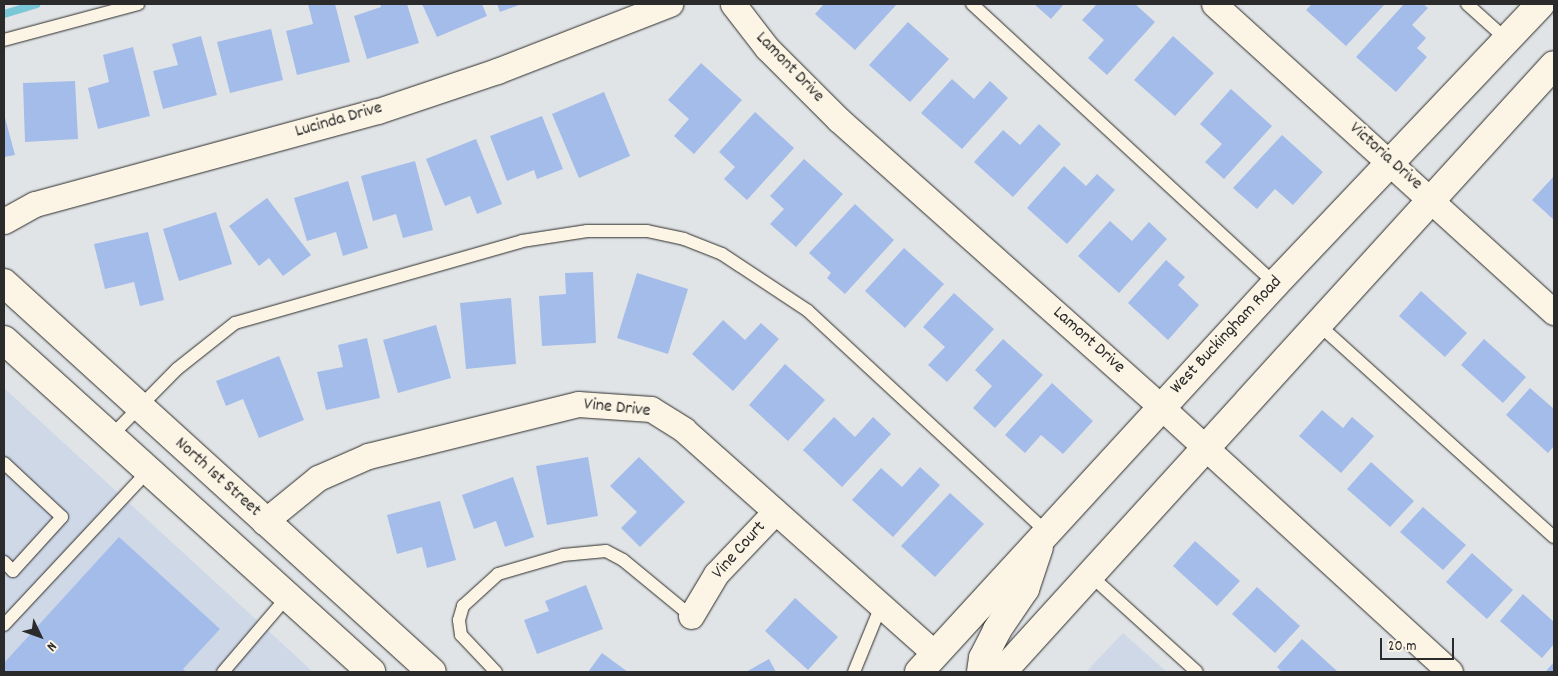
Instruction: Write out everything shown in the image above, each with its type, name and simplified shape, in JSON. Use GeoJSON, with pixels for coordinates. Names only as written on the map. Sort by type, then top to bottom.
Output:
{"type":"FeatureCollection","features":[{"type":"Feature","properties":{"kind":"main road","name":"West Buckingham Road"},"geometry":{"type":"LineString","coordinates":[[927,663],[1275,284],[1540,4]]}},
{"type":"Feature","properties":{"kind":"main road"},"geometry":{"type":"LineString","coordinates":[[1002,672],[1318,324],[1551,74]]}},
{"type":"Feature","properties":{"kind":"main road","name":"North 1st Street"},"geometry":{"type":"LineString","coordinates":[[4,282],[264,522],[432,672]]}},
{"type":"Feature","properties":{"kind":"main road"},"geometry":{"type":"LineString","coordinates":[[4,340],[364,666],[383,629]]}},
{"type":"Feature","properties":{"kind":"main road"},"geometry":{"type":"LineString","coordinates":[[981,672],[983,658],[997,630],[1025,588],[1045,534]]}},
{"type":"Feature","properties":{"kind":"street","name":"Lamont Drive"},"geometry":{"type":"LineString","coordinates":[[733,4],[767,48],[839,120],[1161,407],[1204,449],[1450,672]]}},
{"type":"Feature","properties":{"kind":"street","name":"Victoria Drive"},"geometry":{"type":"LineString","coordinates":[[1214,4],[1554,312]]}},
{"type":"Feature","properties":{"kind":"street","name":"Lucinda Drive"},"geometry":{"type":"LineString","coordinates":[[4,221],[35,204],[378,111],[497,71],[661,6]]}},
{"type":"Feature","properties":{"kind":"street","name":"Vine Drive"},"geometry":{"type":"LineString","coordinates":[[264,522],[318,478],[368,456],[578,404],[651,409],[684,430],[881,606],[927,663]]}},
{"type":"Feature","properties":{"kind":"street","name":"Vine Court"},"geometry":{"type":"LineString","coordinates":[[691,616],[716,574],[775,512]]}},
{"type":"Feature","properties":{"kind":"lane"},"geometry":{"type":"LineString","coordinates":[[4,40],[138,4]]}},
{"type":"Feature","properties":{"kind":"lane"},"geometry":{"type":"LineString","coordinates":[[972,4],[1275,284]]}},
{"type":"Feature","properties":{"kind":"lane"},"geometry":{"type":"LineString","coordinates":[[1467,4],[1506,40]]}},
{"type":"Feature","properties":{"kind":"lane"},"geometry":{"type":"LineString","coordinates":[[110,436],[177,369],[235,323],[522,241],[587,231],[647,231],[684,239],[722,254],[770,282],[808,311],[1045,534]]}},
{"type":"Feature","properties":{"kind":"lane"},"geometry":{"type":"LineString","coordinates":[[1318,324],[1554,537]]}},
{"type":"Feature","properties":{"kind":"lane"},"geometry":{"type":"LineString","coordinates":[[4,463],[62,517],[13,571],[4,562]]}},
{"type":"Feature","properties":{"kind":"lane"},"geometry":{"type":"LineString","coordinates":[[4,624],[149,470]]}},
{"type":"Feature","properties":{"kind":"lane"},"geometry":{"type":"LineString","coordinates":[[496,672],[461,635],[459,620],[463,606],[498,574],[563,555],[594,550],[606,552],[623,560],[691,616]]}},
{"type":"Feature","properties":{"kind":"lane"},"geometry":{"type":"LineString","coordinates":[[1090,575],[1197,672]]}},
{"type":"Feature","properties":{"kind":"lane"},"geometry":{"type":"LineString","coordinates":[[225,672],[288,596]]}},
{"type":"Feature","properties":{"kind":"lane"},"geometry":{"type":"LineString","coordinates":[[854,672],[881,606]]}},
{"type":"Feature","properties":{"kind":"shaded area"},"geometry":{"type":"Polygon","coordinates":[[[4,388],[313,672],[4,672],[4,388]]]}},
{"type":"Feature","properties":{"kind":"shaded area"},"geometry":{"type":"Polygon","coordinates":[[[1123,633],[1167,672],[1086,672],[1123,633]]]}},
{"type":"Feature","properties":{"kind":"building"},"geometry":{"type":"Polygon","coordinates":[[[308,4],[335,4],[350,62],[297,75],[286,31],[313,24],[308,4]]]}},
{"type":"Feature","properties":{"kind":"building"},"geometry":{"type":"Polygon","coordinates":[[[380,4],[407,4],[419,43],[367,59],[354,16],[381,7],[380,4]]]}},
{"type":"Feature","properties":{"kind":"building"},"geometry":{"type":"Polygon","coordinates":[[[422,4],[482,4],[487,16],[437,37],[422,4]]]}},
{"type":"Feature","properties":{"kind":"building"},"geometry":{"type":"Polygon","coordinates":[[[497,4],[522,4],[500,12],[497,4]]]}},
{"type":"Feature","properties":{"kind":"building"},"geometry":{"type":"Polygon","coordinates":[[[824,4],[897,4],[855,50],[815,14],[824,4]]]}},
{"type":"Feature","properties":{"kind":"building"},"geometry":{"type":"Polygon","coordinates":[[[1034,4],[1064,4],[1051,19],[1034,4]]]}},
{"type":"Feature","properties":{"kind":"building"},"geometry":{"type":"Polygon","coordinates":[[[1097,4],[1135,4],[1155,22],[1107,75],[1088,58],[1104,40],[1082,20],[1097,4]]]}},
{"type":"Feature","properties":{"kind":"building"},"geometry":{"type":"Polygon","coordinates":[[[1312,4],[1385,4],[1346,46],[1306,10],[1312,4]]]}},
{"type":"Feature","properties":{"kind":"building"},"geometry":{"type":"Polygon","coordinates":[[[1404,4],[1423,4],[1428,8],[1412,25],[1426,38],[1417,48],[1427,57],[1396,92],[1356,57],[1404,4]]]}},
{"type":"Feature","properties":{"kind":"building"},"geometry":{"type":"Polygon","coordinates":[[[908,22],[949,59],[910,102],[869,65],[908,22]]]}},
{"type":"Feature","properties":{"kind":"building"},"geometry":{"type":"Polygon","coordinates":[[[271,29],[283,80],[230,93],[217,42],[271,29]]]}},
{"type":"Feature","properties":{"kind":"building"},"geometry":{"type":"Polygon","coordinates":[[[201,36],[217,95],[163,109],[153,71],[178,65],[172,44],[201,36]]]}},
{"type":"Feature","properties":{"kind":"building"},"geometry":{"type":"Polygon","coordinates":[[[1173,36],[1214,73],[1175,116],[1134,80],[1173,36]]]}},
{"type":"Feature","properties":{"kind":"building"},"geometry":{"type":"Polygon","coordinates":[[[133,47],[150,116],[98,129],[88,88],[109,82],[103,55],[133,47]]]}},
{"type":"Feature","properties":{"kind":"building"},"geometry":{"type":"Polygon","coordinates":[[[701,63],[742,100],[694,154],[674,136],[689,119],[668,100],[701,63]]]}},
{"type":"Feature","properties":{"kind":"building"},"geometry":{"type":"Polygon","coordinates":[[[952,79],[974,99],[990,81],[1008,98],[962,149],[921,113],[952,79]]]}},
{"type":"Feature","properties":{"kind":"building"},"geometry":{"type":"Polygon","coordinates":[[[75,81],[78,139],[25,142],[23,83],[75,81]]]}},
{"type":"Feature","properties":{"kind":"building"},"geometry":{"type":"Polygon","coordinates":[[[1231,89],[1272,126],[1224,179],[1205,162],[1222,144],[1200,124],[1231,89]]]}},
{"type":"Feature","properties":{"kind":"building"},"geometry":{"type":"Polygon","coordinates":[[[604,92],[630,156],[579,178],[552,114],[604,92]]]}},
{"type":"Feature","properties":{"kind":"building"},"geometry":{"type":"Polygon","coordinates":[[[755,112],[794,148],[747,200],[724,179],[735,167],[719,152],[755,112]]]}},
{"type":"Feature","properties":{"kind":"building"},"geometry":{"type":"Polygon","coordinates":[[[4,114],[15,155],[4,157],[4,114]]]}},
{"type":"Feature","properties":{"kind":"building"},"geometry":{"type":"Polygon","coordinates":[[[542,116],[563,169],[537,179],[534,170],[507,181],[490,136],[542,116]]]}},
{"type":"Feature","properties":{"kind":"building"},"geometry":{"type":"Polygon","coordinates":[[[1039,124],[1061,144],[1013,197],[974,162],[1003,130],[1020,145],[1039,124]]]}},
{"type":"Feature","properties":{"kind":"building"},"geometry":{"type":"Polygon","coordinates":[[[1282,135],[1323,172],[1293,205],[1275,189],[1257,209],[1233,188],[1282,135]]]}},
{"type":"Feature","properties":{"kind":"building"},"geometry":{"type":"Polygon","coordinates":[[[476,139],[502,204],[477,214],[470,196],[445,206],[426,159],[476,139]]]}},
{"type":"Feature","properties":{"kind":"building"},"geometry":{"type":"Polygon","coordinates":[[[804,159],[843,194],[796,247],[770,224],[784,209],[770,196],[804,159]]]}},
{"type":"Feature","properties":{"kind":"building"},"geometry":{"type":"Polygon","coordinates":[[[415,161],[433,230],[403,238],[396,214],[373,221],[361,176],[415,161]]]}},
{"type":"Feature","properties":{"kind":"building"},"geometry":{"type":"Polygon","coordinates":[[[1064,166],[1086,186],[1097,174],[1115,190],[1067,244],[1027,208],[1064,166]]]}},
{"type":"Feature","properties":{"kind":"building"},"geometry":{"type":"Polygon","coordinates":[[[1554,176],[1554,220],[1532,200],[1554,176]]]}},
{"type":"Feature","properties":{"kind":"building"},"geometry":{"type":"Polygon","coordinates":[[[348,181],[368,248],[343,256],[336,232],[307,241],[294,198],[348,181]]]}},
{"type":"Feature","properties":{"kind":"building"},"geometry":{"type":"Polygon","coordinates":[[[267,198],[311,255],[283,276],[269,258],[259,266],[229,226],[267,198]]]}},
{"type":"Feature","properties":{"kind":"building"},"geometry":{"type":"Polygon","coordinates":[[[855,204],[894,240],[845,294],[827,278],[831,273],[809,253],[855,204]]]}},
{"type":"Feature","properties":{"kind":"building"},"geometry":{"type":"Polygon","coordinates":[[[216,212],[232,264],[179,281],[163,229],[216,212]]]}},
{"type":"Feature","properties":{"kind":"building"},"geometry":{"type":"Polygon","coordinates":[[[1110,221],[1132,241],[1149,222],[1167,239],[1119,293],[1078,256],[1110,221]]]}},
{"type":"Feature","properties":{"kind":"building"},"geometry":{"type":"Polygon","coordinates":[[[148,232],[164,300],[140,306],[134,282],[105,289],[94,244],[148,232]]]}},
{"type":"Feature","properties":{"kind":"building"},"geometry":{"type":"Polygon","coordinates":[[[904,248],[944,284],[905,328],[865,291],[904,248]]]}},
{"type":"Feature","properties":{"kind":"building"},"geometry":{"type":"Polygon","coordinates":[[[1166,260],[1185,277],[1178,285],[1199,305],[1168,340],[1128,303],[1166,260]]]}},
{"type":"Feature","properties":{"kind":"building"},"geometry":{"type":"Polygon","coordinates":[[[593,272],[596,343],[542,346],[539,296],[566,294],[565,273],[593,272]]]}},
{"type":"Feature","properties":{"kind":"building"},"geometry":{"type":"Polygon","coordinates":[[[637,273],[688,289],[668,354],[617,338],[637,273]]]}},
{"type":"Feature","properties":{"kind":"building"},"geometry":{"type":"Polygon","coordinates":[[[1421,291],[1467,333],[1445,357],[1399,316],[1421,291]]]}},
{"type":"Feature","properties":{"kind":"building"},"geometry":{"type":"Polygon","coordinates":[[[954,293],[994,329],[947,382],[928,365],[945,347],[923,327],[954,293]]]}},
{"type":"Feature","properties":{"kind":"building"},"geometry":{"type":"Polygon","coordinates":[[[511,298],[516,364],[466,369],[460,303],[511,298]]]}},
{"type":"Feature","properties":{"kind":"building"},"geometry":{"type":"Polygon","coordinates":[[[723,320],[745,340],[761,323],[779,339],[733,391],[692,354],[723,320]]]}},
{"type":"Feature","properties":{"kind":"building"},"geometry":{"type":"Polygon","coordinates":[[[436,325],[451,378],[398,393],[383,340],[436,325]]]}},
{"type":"Feature","properties":{"kind":"building"},"geometry":{"type":"Polygon","coordinates":[[[367,338],[380,398],[326,410],[317,372],[343,367],[338,345],[367,338]]]}},
{"type":"Feature","properties":{"kind":"building"},"geometry":{"type":"Polygon","coordinates":[[[1003,339],[1043,375],[995,428],[973,408],[992,386],[975,370],[1003,339]]]}},
{"type":"Feature","properties":{"kind":"building"},"geometry":{"type":"Polygon","coordinates":[[[1484,339],[1526,377],[1503,403],[1461,365],[1484,339]]]}},
{"type":"Feature","properties":{"kind":"building"},"geometry":{"type":"Polygon","coordinates":[[[279,356],[304,420],[259,438],[243,399],[226,406],[216,381],[279,356]]]}},
{"type":"Feature","properties":{"kind":"building"},"geometry":{"type":"Polygon","coordinates":[[[785,364],[825,400],[788,441],[749,405],[785,364]]]}},
{"type":"Feature","properties":{"kind":"building"},"geometry":{"type":"Polygon","coordinates":[[[1052,383],[1093,421],[1063,454],[1041,435],[1025,453],[1005,435],[1052,383]]]}},
{"type":"Feature","properties":{"kind":"building"},"geometry":{"type":"Polygon","coordinates":[[[1530,388],[1554,409],[1554,446],[1548,453],[1506,415],[1530,388]]]}},
{"type":"Feature","properties":{"kind":"building"},"geometry":{"type":"Polygon","coordinates":[[[1322,410],[1343,428],[1352,417],[1374,436],[1341,473],[1299,436],[1322,410]]]}},
{"type":"Feature","properties":{"kind":"building"},"geometry":{"type":"Polygon","coordinates":[[[834,417],[855,437],[873,417],[891,434],[842,487],[803,450],[834,417]]]}},
{"type":"Feature","properties":{"kind":"building"},"geometry":{"type":"Polygon","coordinates":[[[588,457],[598,516],[547,525],[536,466],[588,457]]]}},
{"type":"Feature","properties":{"kind":"building"},"geometry":{"type":"Polygon","coordinates":[[[639,457],[685,502],[640,547],[621,528],[637,512],[610,486],[639,457]]]}},
{"type":"Feature","properties":{"kind":"building"},"geometry":{"type":"Polygon","coordinates":[[[1371,462],[1414,501],[1390,527],[1347,489],[1371,462]]]}},
{"type":"Feature","properties":{"kind":"building"},"geometry":{"type":"Polygon","coordinates":[[[920,467],[940,485],[893,537],[852,500],[881,468],[902,487],[920,467]]]}},
{"type":"Feature","properties":{"kind":"building"},"geometry":{"type":"Polygon","coordinates":[[[513,477],[534,537],[505,547],[496,521],[474,529],[462,495],[513,477]]]}},
{"type":"Feature","properties":{"kind":"building"},"geometry":{"type":"Polygon","coordinates":[[[950,493],[984,524],[935,577],[901,546],[950,493]]]}},
{"type":"Feature","properties":{"kind":"building"},"geometry":{"type":"Polygon","coordinates":[[[440,501],[456,560],[427,568],[422,547],[397,554],[387,515],[440,501]]]}},
{"type":"Feature","properties":{"kind":"building"},"geometry":{"type":"Polygon","coordinates":[[[1423,507],[1466,545],[1443,570],[1400,532],[1423,507]]]}},
{"type":"Feature","properties":{"kind":"building"},"geometry":{"type":"Polygon","coordinates":[[[119,537],[220,629],[183,669],[186,672],[4,672],[4,663],[119,537]]]}},
{"type":"Feature","properties":{"kind":"building"},"geometry":{"type":"Polygon","coordinates":[[[1195,541],[1240,581],[1217,606],[1173,566],[1195,541]]]}},
{"type":"Feature","properties":{"kind":"building"},"geometry":{"type":"Polygon","coordinates":[[[1472,553],[1513,590],[1487,619],[1446,582],[1472,553]]]}},
{"type":"Feature","properties":{"kind":"building"},"geometry":{"type":"Polygon","coordinates":[[[586,585],[603,629],[537,654],[524,620],[549,611],[545,601],[586,585]]]}},
{"type":"Feature","properties":{"kind":"building"},"geometry":{"type":"Polygon","coordinates":[[[1257,587],[1300,626],[1275,653],[1232,614],[1257,587]]]}},
{"type":"Feature","properties":{"kind":"building"},"geometry":{"type":"Polygon","coordinates":[[[1523,594],[1554,622],[1554,644],[1542,658],[1500,621],[1523,594]]]}},
{"type":"Feature","properties":{"kind":"building"},"geometry":{"type":"Polygon","coordinates":[[[795,598],[838,637],[808,670],[765,631],[795,598]]]}},
{"type":"Feature","properties":{"kind":"building"},"geometry":{"type":"Polygon","coordinates":[[[1302,639],[1338,672],[1282,672],[1277,667],[1302,639]]]}},
{"type":"Feature","properties":{"kind":"building"},"geometry":{"type":"Polygon","coordinates":[[[602,653],[628,672],[588,672],[602,653]]]}},
{"type":"Feature","properties":{"kind":"building"},"geometry":{"type":"Polygon","coordinates":[[[769,659],[776,672],[746,672],[769,659]]]}},
{"type":"Feature","properties":{"kind":"building"},"geometry":{"type":"Polygon","coordinates":[[[1554,662],[1554,672],[1546,671],[1554,662]]]}},
{"type":"Feature","properties":{"kind":"waterway"},"geometry":{"type":"LineString","coordinates":[[4,14],[36,4]]}}]}
